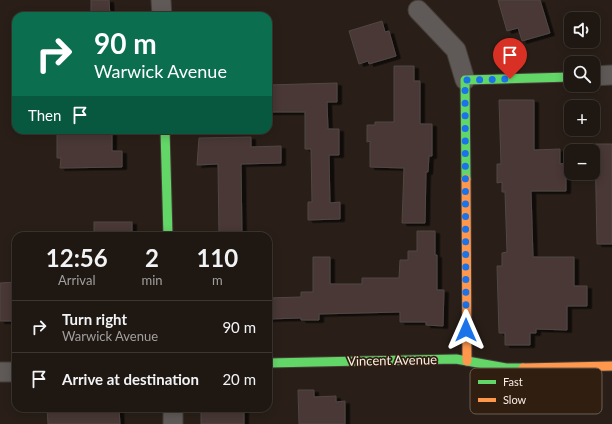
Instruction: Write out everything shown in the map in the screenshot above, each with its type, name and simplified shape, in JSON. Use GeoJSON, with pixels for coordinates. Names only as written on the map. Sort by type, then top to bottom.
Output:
{"type":"FeatureCollection","features":[{"type":"Feature","properties":{"kind":"street"},"geometry":{"type":"LineString","coordinates":[[161,0],[162,12]]}},
{"type":"Feature","properties":{"kind":"street"},"geometry":{"type":"LineString","coordinates":[[418,10],[456,50],[465,80],[467,361]]}},
{"type":"Feature","properties":{"kind":"street"},"geometry":{"type":"LineString","coordinates":[[600,76],[612,75]]}},
{"type":"Feature","properties":{"kind":"street"},"geometry":{"type":"LineString","coordinates":[[465,80],[564,77]]}},
{"type":"Feature","properties":{"kind":"street"},"geometry":{"type":"LineString","coordinates":[[165,134],[168,232]]}},
{"type":"Feature","properties":{"kind":"street","name":"Vincent Avenue"},"geometry":{"type":"LineString","coordinates":[[272,363],[456,359],[506,368],[612,366]]}},
{"type":"Feature","properties":{"kind":"street"},"geometry":{"type":"LineString","coordinates":[[0,372],[12,372]]}},
{"type":"Feature","properties":{"kind":"street"},"geometry":{"type":"LineString","coordinates":[[173,412],[173,424]]}},
{"type":"Feature","properties":{"kind":"building"},"geometry":{"type":"Polygon","coordinates":[[[91,0],[109,0],[110,12],[91,12],[91,0]]]}},
{"type":"Feature","properties":{"kind":"building"},"geometry":{"type":"Polygon","coordinates":[[[498,0],[540,0],[550,33],[522,41],[518,28],[507,31],[498,0]]]}},
{"type":"Feature","properties":{"kind":"building"},"geometry":{"type":"Polygon","coordinates":[[[382,21],[385,32],[389,31],[396,56],[369,64],[368,61],[359,64],[349,31],[382,21]]]}},
{"type":"Feature","properties":{"kind":"building"},"geometry":{"type":"Polygon","coordinates":[[[394,66],[414,66],[414,81],[420,81],[420,124],[432,124],[432,156],[429,156],[428,172],[426,172],[425,223],[402,223],[404,168],[370,167],[370,141],[367,142],[367,125],[375,125],[375,122],[394,122],[394,66]]]}},
{"type":"Feature","properties":{"kind":"building"},"geometry":{"type":"Polygon","coordinates":[[[337,83],[337,102],[327,102],[328,129],[339,129],[339,155],[329,155],[330,203],[340,202],[340,219],[308,220],[308,202],[312,202],[311,149],[305,149],[305,112],[272,112],[272,85],[337,83]]]}},
{"type":"Feature","properties":{"kind":"building"},"geometry":{"type":"Polygon","coordinates":[[[499,100],[534,100],[534,150],[560,149],[560,164],[564,163],[564,180],[566,180],[566,191],[531,191],[533,257],[574,257],[574,286],[587,286],[587,306],[567,306],[567,330],[536,329],[536,333],[530,333],[530,345],[505,345],[505,333],[499,333],[497,266],[502,266],[502,253],[507,252],[505,192],[502,192],[502,182],[497,183],[497,164],[501,164],[499,100]]]}},
{"type":"Feature","properties":{"kind":"building"},"geometry":{"type":"Polygon","coordinates":[[[57,134],[112,134],[112,151],[122,151],[122,167],[60,168],[61,158],[57,158],[57,134]]]}},
{"type":"Feature","properties":{"kind":"building"},"geometry":{"type":"Polygon","coordinates":[[[251,137],[251,147],[281,146],[281,163],[241,164],[242,232],[219,232],[218,164],[197,165],[199,138],[251,137]]]}},
{"type":"Feature","properties":{"kind":"building"},"geometry":{"type":"Polygon","coordinates":[[[600,144],[612,144],[612,244],[597,244],[596,180],[600,180],[600,144]]]}},
{"type":"Feature","properties":{"kind":"building"},"geometry":{"type":"Polygon","coordinates":[[[94,222],[132,222],[132,232],[94,232],[94,222]]]}},
{"type":"Feature","properties":{"kind":"building"},"geometry":{"type":"Polygon","coordinates":[[[417,231],[435,231],[437,290],[444,290],[443,326],[426,325],[426,322],[400,322],[400,312],[319,314],[319,320],[301,320],[301,318],[272,319],[272,298],[301,297],[301,292],[313,292],[313,257],[330,257],[330,284],[362,284],[362,278],[399,278],[400,260],[408,260],[408,251],[417,251],[417,231]]]}},
{"type":"Feature","properties":{"kind":"building"},"geometry":{"type":"Polygon","coordinates":[[[12,282],[12,321],[0,321],[0,283],[12,282]]]}},
{"type":"Feature","properties":{"kind":"building"},"geometry":{"type":"Polygon","coordinates":[[[298,390],[314,390],[314,397],[336,396],[336,402],[345,401],[345,424],[299,424],[298,390]]]}},
{"type":"Feature","properties":{"kind":"building"},"geometry":{"type":"Polygon","coordinates":[[[47,412],[119,412],[120,424],[48,424],[47,412]]]}},
{"type":"Feature","properties":{"kind":"building"},"geometry":{"type":"Polygon","coordinates":[[[201,412],[244,412],[244,424],[201,424],[201,412]]]}},
{"type":"Feature","properties":{"kind":"traffic: fast"},"geometry":{"type":"LineString","coordinates":[[466,179],[465,80],[564,77]]}},
{"type":"Feature","properties":{"kind":"traffic: fast"},"geometry":{"type":"LineString","coordinates":[[165,134],[168,232]]}},
{"type":"Feature","properties":{"kind":"traffic: fast"},"geometry":{"type":"LineString","coordinates":[[272,363],[456,359],[506,368]]}},
{"type":"Feature","properties":{"kind":"traffic: fast"},"geometry":{"type":"LineString","coordinates":[[506,368],[523,368]]}},
{"type":"Feature","properties":{"kind":"traffic: slow"},"geometry":{"type":"LineString","coordinates":[[466,179],[467,361]]}},
{"type":"Feature","properties":{"kind":"traffic: slow"},"geometry":{"type":"LineString","coordinates":[[523,368],[612,366]]}},
{"type":"Feature","properties":{"kind":"route"},"geometry":{"type":"LineString","coordinates":[[466,330],[465,80],[510,79]]}}]}
